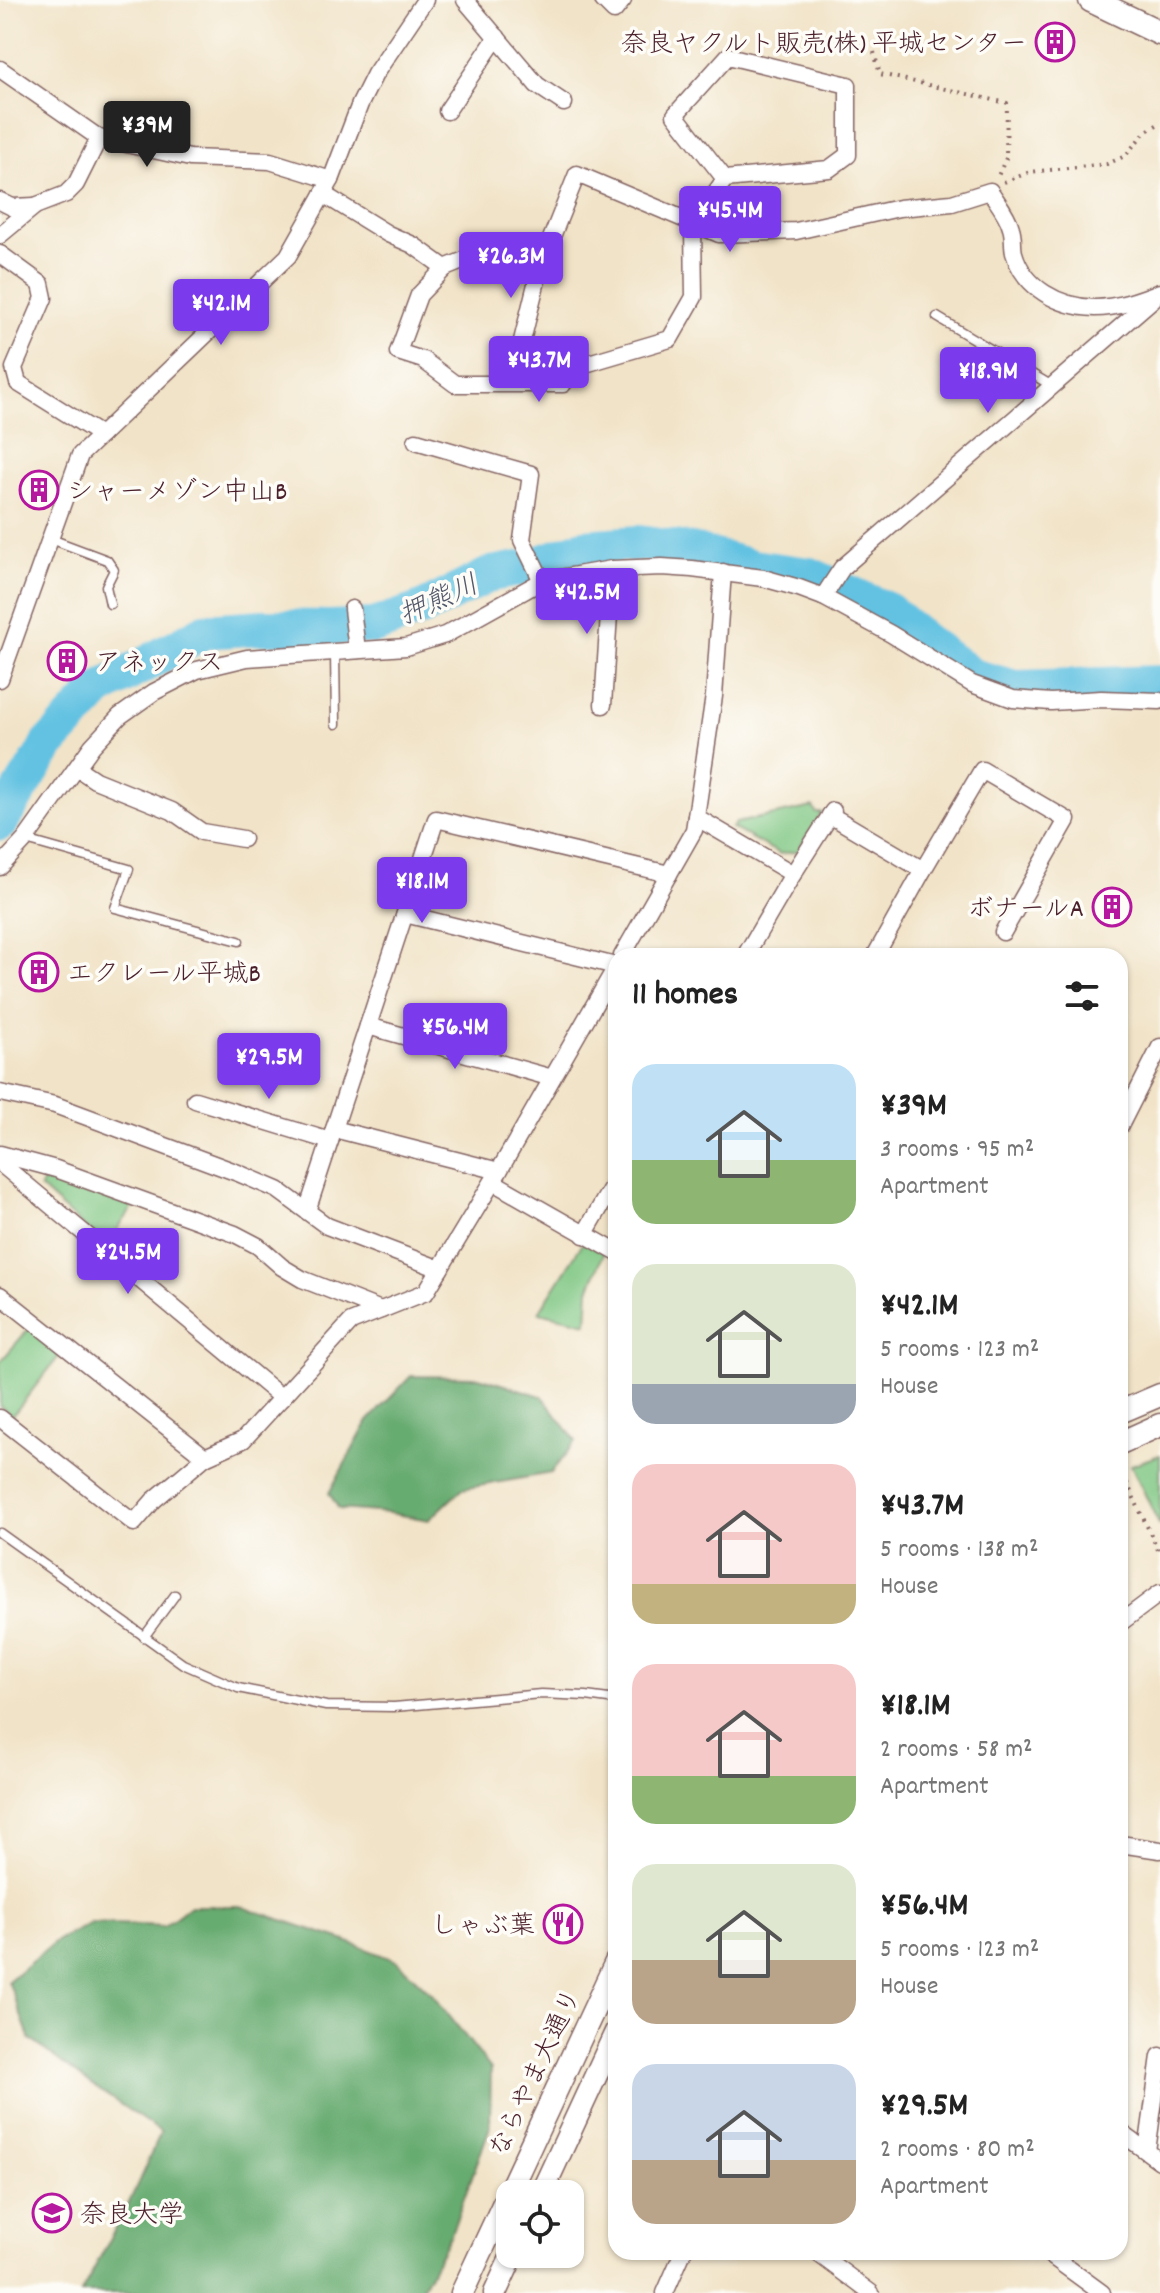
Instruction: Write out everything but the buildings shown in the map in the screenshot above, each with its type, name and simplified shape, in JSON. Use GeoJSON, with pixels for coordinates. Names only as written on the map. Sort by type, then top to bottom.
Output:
{"type":"FeatureCollection","features":[{"type":"Feature","properties":{"kind":"main road"},"geometry":{"type":"LineString","coordinates":[[1091,0],[1160,33]]}},
{"type":"Feature","properties":{"kind":"street"},"geometry":{"type":"LineString","coordinates":[[0,679],[80,455],[288,256],[327,187],[375,74],[425,0]]}},
{"type":"Feature","properties":{"kind":"street"},"geometry":{"type":"LineString","coordinates":[[465,0],[537,85],[564,103]]}},
{"type":"Feature","properties":{"kind":"street"},"geometry":{"type":"LineString","coordinates":[[603,0],[614,11],[623,0]]}},
{"type":"Feature","properties":{"kind":"street"},"geometry":{"type":"LineString","coordinates":[[447,111],[497,37]]}},
{"type":"Feature","properties":{"kind":"street"},"geometry":{"type":"LineString","coordinates":[[541,264],[489,250],[445,268],[419,295],[398,352],[423,360],[455,384],[563,384],[575,367],[670,339],[694,297],[693,225],[725,179],[829,169],[848,155],[848,85],[728,56],[675,115],[725,179]]}},
{"type":"Feature","properties":{"kind":"street"},"geometry":{"type":"LineString","coordinates":[[0,69],[99,138],[190,158],[270,161],[327,187],[388,234],[413,245],[445,268]]}},
{"type":"Feature","properties":{"kind":"street"},"geometry":{"type":"LineString","coordinates":[[0,235],[35,206],[66,194],[76,184],[99,138]]}},
{"type":"Feature","properties":{"kind":"street"},"geometry":{"type":"LineString","coordinates":[[521,345],[541,264],[577,174],[719,234],[796,231],[899,208],[952,203],[990,191],[1011,226],[1014,254],[1030,283],[1048,296],[1072,305],[1096,308],[1130,303],[1160,292]]}},
{"type":"Feature","properties":{"kind":"street"},"geometry":{"type":"LineString","coordinates":[[0,201],[12,207],[35,206]]}},
{"type":"Feature","properties":{"kind":"street"},"geometry":{"type":"LineString","coordinates":[[0,254],[41,284],[44,298],[14,368],[18,383],[101,435]]}},
{"type":"Feature","properties":{"kind":"street"},"geometry":{"type":"LineString","coordinates":[[823,597],[842,568],[1160,292]]}},
{"type":"Feature","properties":{"kind":"street"},"geometry":{"type":"LineString","coordinates":[[416,441],[531,474],[522,540],[542,581]]}},
{"type":"Feature","properties":{"kind":"street"},"geometry":{"type":"LineString","coordinates":[[0,867],[25,840],[92,746],[120,716],[154,692],[197,670],[247,658],[406,647],[445,635],[542,581],[612,569],[662,567],[723,572],[799,588],[823,597],[891,634],[972,684],[1013,699],[1051,702],[1101,699],[1160,701]]}},
{"type":"Feature","properties":{"kind":"street"},"geometry":{"type":"LineString","coordinates":[[603,705],[612,569]]}},
{"type":"Feature","properties":{"kind":"street"},"geometry":{"type":"LineString","coordinates":[[627,948],[694,830],[714,696],[723,572]]}},
{"type":"Feature","properties":{"kind":"street"},"geometry":{"type":"LineString","coordinates":[[352,609],[357,650]]}},
{"type":"Feature","properties":{"kind":"street"},"geometry":{"type":"LineString","coordinates":[[77,768],[95,780],[172,811],[202,832],[243,839]]}},
{"type":"Feature","properties":{"kind":"street"},"geometry":{"type":"LineString","coordinates":[[879,948],[982,770],[1067,820],[1003,932]]}},
{"type":"Feature","properties":{"kind":"street"},"geometry":{"type":"LineString","coordinates":[[750,948],[832,813],[923,870]]}},
{"type":"Feature","properties":{"kind":"street"},"geometry":{"type":"LineString","coordinates":[[696,817],[793,874]]}},
{"type":"Feature","properties":{"kind":"street"},"geometry":{"type":"LineString","coordinates":[[307,1211],[436,819],[669,874]]}},
{"type":"Feature","properties":{"kind":"street"},"geometry":{"type":"LineString","coordinates":[[405,914],[608,964]]}},
{"type":"Feature","properties":{"kind":"street"},"geometry":{"type":"LineString","coordinates":[[0,1418],[134,1523],[154,1500],[205,1457],[243,1440],[351,1322],[426,1292],[496,1177],[608,980]]}},
{"type":"Feature","properties":{"kind":"street"},"geometry":{"type":"LineString","coordinates":[[368,1026],[552,1078]]}},
{"type":"Feature","properties":{"kind":"street"},"geometry":{"type":"LineString","coordinates":[[1128,1110],[1160,1047]]}},
{"type":"Feature","properties":{"kind":"street"},"geometry":{"type":"LineString","coordinates":[[0,1093],[55,1105],[238,1173],[278,1190],[327,1226],[440,1269]]}},
{"type":"Feature","properties":{"kind":"street"},"geometry":{"type":"LineString","coordinates":[[195,1100],[496,1177],[608,1248]]}},
{"type":"Feature","properties":{"kind":"street"},"geometry":{"type":"LineString","coordinates":[[0,1154],[56,1169],[235,1234],[258,1246],[282,1267],[302,1279],[381,1310]]}},
{"type":"Feature","properties":{"kind":"street"},"geometry":{"type":"LineString","coordinates":[[0,1163],[282,1398]]}},
{"type":"Feature","properties":{"kind":"street"},"geometry":{"type":"LineString","coordinates":[[584,1235],[608,1194]]}},
{"type":"Feature","properties":{"kind":"street"},"geometry":{"type":"LineString","coordinates":[[0,1295],[205,1457]]}},
{"type":"Feature","properties":{"kind":"street"},"geometry":{"type":"LineString","coordinates":[[1128,1409],[1160,1395]]}},
{"type":"Feature","properties":{"kind":"street"},"geometry":{"type":"LineString","coordinates":[[1128,1439],[1160,1425]]}},
{"type":"Feature","properties":{"kind":"street"},"geometry":{"type":"LineString","coordinates":[[1128,1617],[1160,1593]]}},
{"type":"Feature","properties":{"kind":"street"},"geometry":{"type":"LineString","coordinates":[[1128,1845],[1160,1850]]}},
{"type":"Feature","properties":{"kind":"street","name":"ならやま大通り"},"geometry":{"type":"LineString","coordinates":[[462,2293],[608,1979]]}},
{"type":"Feature","properties":{"kind":"street"},"geometry":{"type":"LineString","coordinates":[[547,2180],[608,2049]]}},
{"type":"Feature","properties":{"kind":"street"},"geometry":{"type":"LineString","coordinates":[[1153,2156],[1160,2056]]}},
{"type":"Feature","properties":{"kind":"street"},"geometry":{"type":"LineString","coordinates":[[1128,2138],[1153,2156]]}},
{"type":"Feature","properties":{"kind":"street"},"geometry":{"type":"LineString","coordinates":[[665,2293],[679,2260]]}},
{"type":"Feature","properties":{"kind":"street"},"geometry":{"type":"LineString","coordinates":[[827,2260],[871,2293]]}},
{"type":"Feature","properties":{"kind":"street"},"geometry":{"type":"LineString","coordinates":[[1057,2260],[1102,2293]]}},
{"type":"Feature","properties":{"kind":"street"},"geometry":{"type":"LineString","coordinates":[[495,2293],[507,2268]]}},
{"type":"Feature","properties":{"kind":"lane"},"geometry":{"type":"LineString","coordinates":[[937,317],[1052,386]]}},
{"type":"Feature","properties":{"kind":"lane"},"geometry":{"type":"LineString","coordinates":[[51,539],[107,560],[114,570],[106,586],[110,604]]}},
{"type":"Feature","properties":{"kind":"lane"},"geometry":{"type":"LineString","coordinates":[[335,652],[336,724]]}},
{"type":"Feature","properties":{"kind":"lane"},"geometry":{"type":"LineString","coordinates":[[25,840],[129,869],[115,908],[239,941]]}},
{"type":"Feature","properties":{"kind":"lane"},"geometry":{"type":"LineString","coordinates":[[0,1533],[183,1664],[238,1688],[326,1706],[394,1707],[541,1694],[608,1699]]}},
{"type":"Feature","properties":{"kind":"lane"},"geometry":{"type":"LineString","coordinates":[[144,1637],[175,1595]]}},
{"type":"Feature","properties":{"kind":"path"},"geometry":{"type":"LineString","coordinates":[[874,52],[880,74],[1007,103],[1006,158],[992,187],[1030,172],[1107,164],[1125,156],[1145,132],[1160,123]]}},
{"type":"Feature","properties":{"kind":"path"},"geometry":{"type":"LineString","coordinates":[[1128,1485],[1160,1554]]}},
{"type":"Feature","properties":{"kind":"green space"},"geometry":{"type":"Polygon","coordinates":[[[813,807],[816,813],[822,813],[798,851],[780,854],[732,828],[736,823],[813,807]]]}},
{"type":"Feature","properties":{"kind":"green space"},"geometry":{"type":"Polygon","coordinates":[[[49,1179],[58,1179],[135,1205],[105,1246],[40,1188],[49,1179]]]}},
{"type":"Feature","properties":{"kind":"green space"},"geometry":{"type":"Polygon","coordinates":[[[584,1241],[604,1253],[589,1290],[587,1323],[539,1312],[584,1241]]]}},
{"type":"Feature","properties":{"kind":"green space"},"geometry":{"type":"Polygon","coordinates":[[[31,1326],[64,1350],[12,1416],[0,1406],[0,1362],[31,1326]]]}},
{"type":"Feature","properties":{"kind":"green space"},"geometry":{"type":"Polygon","coordinates":[[[411,1376],[479,1377],[542,1396],[576,1441],[551,1473],[462,1489],[429,1520],[339,1509],[329,1493],[368,1421],[411,1376]]]}},
{"type":"Feature","properties":{"kind":"green space"},"geometry":{"type":"Polygon","coordinates":[[[1160,1455],[1160,1526],[1131,1465],[1160,1455]]]}},
{"type":"Feature","properties":{"kind":"green space"},"geometry":{"type":"Polygon","coordinates":[[[190,1906],[240,1906],[397,1961],[432,1994],[491,2069],[490,2127],[451,2234],[419,2293],[81,2293],[128,2205],[161,2132],[30,2039],[8,1981],[58,1940],[91,1923],[164,1926],[190,1906]]]}},
{"type":"Feature","properties":{"kind":"waterway","name":"押熊川"},"geometry":{"type":"LineString","coordinates":[[0,823],[49,744],[99,690],[205,631],[374,626],[422,609],[491,574],[530,567],[584,547],[639,543],[688,550],[752,567],[810,575],[889,611],[972,676],[1016,688],[1160,683]]}},
{"type":"Feature","properties":{"kind":"place","name":"奈良ヤクルト販売(株) 平城センター"},"geometry":{"type":"Point","coordinates":[1055,42]}},
{"type":"Feature","properties":{"kind":"place","name":"シャーメゾン中山B"},"geometry":{"type":"Point","coordinates":[39,490]}},
{"type":"Feature","properties":{"kind":"place","name":"アネックス"},"geometry":{"type":"Point","coordinates":[67,661]}},
{"type":"Feature","properties":{"kind":"place","name":"ボナールA"},"geometry":{"type":"Point","coordinates":[1112,907]}},
{"type":"Feature","properties":{"kind":"place","name":"エクレール平城B"},"geometry":{"type":"Point","coordinates":[39,972]}},
{"type":"Feature","properties":{"kind":"place","name":"しゃぶ葉"},"geometry":{"type":"Point","coordinates":[563,1924]}},
{"type":"Feature","properties":{"kind":"place","name":"奈良大学"},"geometry":{"type":"Point","coordinates":[52,2213]}}]}
